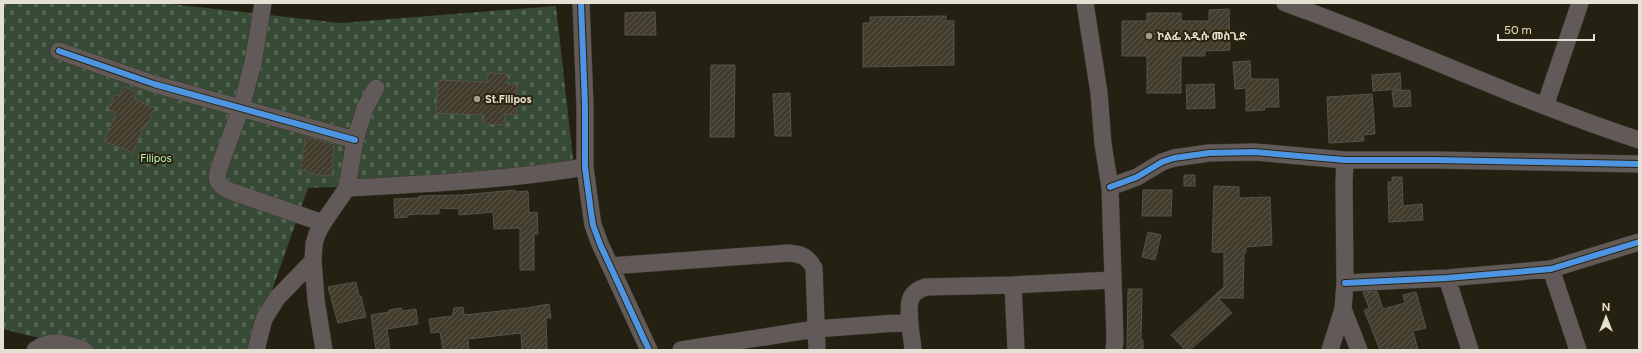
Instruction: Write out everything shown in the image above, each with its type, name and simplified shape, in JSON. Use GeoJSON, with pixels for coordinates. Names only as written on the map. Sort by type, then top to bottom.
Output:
{"type":"FeatureCollection","features":[{"type":"Feature","properties":{"kind":"street"},"geometry":{"type":"LineString","coordinates":[[263,3],[253,63],[241,108],[219,168],[217,179],[220,186],[243,196],[323,223]]}},
{"type":"Feature","properties":{"kind":"street"},"geometry":{"type":"LineString","coordinates":[[581,3],[585,106],[585,167],[593,225],[610,266],[649,350]]}},
{"type":"Feature","properties":{"kind":"street"},"geometry":{"type":"LineString","coordinates":[[1085,3],[1099,93],[1103,144],[1110,187],[1115,340],[1114,350]]}},
{"type":"Feature","properties":{"kind":"street"},"geometry":{"type":"LineString","coordinates":[[1285,3],[1342,24],[1545,106],[1639,140]]}},
{"type":"Feature","properties":{"kind":"street"},"geometry":{"type":"LineString","coordinates":[[1545,106],[1580,3]]}},
{"type":"Feature","properties":{"kind":"street"},"geometry":{"type":"LineString","coordinates":[[59,51],[154,84],[355,140]]}},
{"type":"Feature","properties":{"kind":"street"},"geometry":{"type":"LineString","coordinates":[[324,350],[316,300],[313,260],[316,239],[323,223],[347,188],[355,140],[365,108],[376,88]]}},
{"type":"Feature","properties":{"kind":"street"},"geometry":{"type":"LineString","coordinates":[[1110,187],[1137,177],[1157,164],[1168,160],[1209,153],[1254,152],[1346,160],[1436,160],[1639,164]]}},
{"type":"Feature","properties":{"kind":"street"},"geometry":{"type":"LineString","coordinates":[[1330,350],[1343,309],[1345,283],[1344,182],[1346,160]]}},
{"type":"Feature","properties":{"kind":"street"},"geometry":{"type":"LineString","coordinates":[[347,188],[452,183],[542,174],[585,167]]}},
{"type":"Feature","properties":{"kind":"street"},"geometry":{"type":"LineString","coordinates":[[1345,283],[1447,278],[1552,269],[1639,242]]}},
{"type":"Feature","properties":{"kind":"street"},"geometry":{"type":"LineString","coordinates":[[610,266],[789,253],[803,255],[808,258],[814,268],[815,329],[817,350]]}},
{"type":"Feature","properties":{"kind":"street"},"geometry":{"type":"LineString","coordinates":[[256,350],[264,319],[277,298],[313,260]]}},
{"type":"Feature","properties":{"kind":"street"},"geometry":{"type":"LineString","coordinates":[[1552,269],[1578,350]]}},
{"type":"Feature","properties":{"kind":"street"},"geometry":{"type":"LineString","coordinates":[[1447,278],[1470,350]]}},
{"type":"Feature","properties":{"kind":"street"},"geometry":{"type":"LineString","coordinates":[[914,350],[910,322],[910,302],[916,292],[926,287],[1013,285],[1113,280]]}},
{"type":"Feature","properties":{"kind":"street"},"geometry":{"type":"LineString","coordinates":[[1013,285],[1016,350]]}},
{"type":"Feature","properties":{"kind":"street"},"geometry":{"type":"LineString","coordinates":[[1343,309],[1358,350]]}},
{"type":"Feature","properties":{"kind":"street"},"geometry":{"type":"LineString","coordinates":[[680,350],[815,329],[910,322]]}},
{"type":"Feature","properties":{"kind":"street"},"geometry":{"type":"LineString","coordinates":[[35,350],[44,344],[51,342],[71,345],[84,350]]}},
{"type":"Feature","properties":{"kind":"green space","name":"Filipos"},"geometry":{"type":"Polygon","coordinates":[[[3,3],[162,3],[340,23],[556,6],[575,177],[308,188],[251,350],[87,350],[3,329],[3,3]]]}},
{"type":"Feature","properties":{"kind":"building"},"geometry":{"type":"Polygon","coordinates":[[[1229,9],[1230,50],[1205,51],[1205,56],[1181,56],[1181,93],[1147,93],[1147,56],[1122,56],[1122,21],[1147,21],[1147,13],[1181,13],[1181,21],[1209,21],[1209,10],[1229,9]]]}},
{"type":"Feature","properties":{"kind":"building"},"geometry":{"type":"Polygon","coordinates":[[[655,12],[656,35],[625,35],[625,13],[655,12]]]}},
{"type":"Feature","properties":{"kind":"building"},"geometry":{"type":"Polygon","coordinates":[[[946,16],[946,21],[954,21],[954,65],[863,67],[863,23],[870,23],[870,17],[946,16]]]}},
{"type":"Feature","properties":{"kind":"building"},"geometry":{"type":"Polygon","coordinates":[[[1250,61],[1251,79],[1278,79],[1279,107],[1264,107],[1265,110],[1246,111],[1246,88],[1235,89],[1233,62],[1250,61]]]}},
{"type":"Feature","properties":{"kind":"building"},"geometry":{"type":"Polygon","coordinates":[[[711,65],[735,65],[734,137],[710,137],[711,65]]]}},
{"type":"Feature","properties":{"kind":"building","name":"St.Filipos"},"geometry":{"type":"Polygon","coordinates":[[[487,73],[508,74],[507,84],[517,84],[516,115],[505,114],[505,125],[483,124],[484,115],[436,113],[438,80],[487,82],[487,73]]]}},
{"type":"Feature","properties":{"kind":"building"},"geometry":{"type":"Polygon","coordinates":[[[1400,73],[1401,89],[1373,91],[1372,75],[1400,73]]]}},
{"type":"Feature","properties":{"kind":"building"},"geometry":{"type":"Polygon","coordinates":[[[1214,84],[1215,108],[1187,109],[1186,85],[1214,84]]]}},
{"type":"Feature","properties":{"kind":"building"},"geometry":{"type":"Polygon","coordinates":[[[124,86],[137,93],[134,99],[155,108],[146,127],[144,126],[133,153],[104,141],[116,113],[108,109],[115,95],[119,96],[124,86]]]}},
{"type":"Feature","properties":{"kind":"building"},"geometry":{"type":"Polygon","coordinates":[[[1410,90],[1411,106],[1394,107],[1392,91],[1410,90]]]}},
{"type":"Feature","properties":{"kind":"building"},"geometry":{"type":"Polygon","coordinates":[[[790,93],[791,136],[775,136],[773,94],[790,93]]]}},
{"type":"Feature","properties":{"kind":"building"},"geometry":{"type":"Polygon","coordinates":[[[1372,94],[1375,134],[1363,135],[1364,141],[1329,143],[1327,97],[1372,94]]]}},
{"type":"Feature","properties":{"kind":"building"},"geometry":{"type":"Polygon","coordinates":[[[306,137],[334,144],[332,176],[310,174],[310,171],[300,170],[306,137]]]}},
{"type":"Feature","properties":{"kind":"building"},"geometry":{"type":"Polygon","coordinates":[[[1184,175],[1195,175],[1195,186],[1184,186],[1184,175]]]}},
{"type":"Feature","properties":{"kind":"building"},"geometry":{"type":"Polygon","coordinates":[[[1392,177],[1402,177],[1403,206],[1422,204],[1423,220],[1389,222],[1388,182],[1392,182],[1392,177]]]}},
{"type":"Feature","properties":{"kind":"building"},"geometry":{"type":"Polygon","coordinates":[[[1214,186],[1239,187],[1239,198],[1270,197],[1272,245],[1246,247],[1246,253],[1244,253],[1243,298],[1218,298],[1232,313],[1190,350],[1185,350],[1171,335],[1224,287],[1224,252],[1212,252],[1214,186]]]}},
{"type":"Feature","properties":{"kind":"building"},"geometry":{"type":"Polygon","coordinates":[[[515,190],[515,192],[528,191],[529,213],[537,212],[538,234],[534,234],[534,270],[520,270],[520,228],[494,229],[493,212],[459,215],[459,209],[439,208],[439,214],[417,214],[408,215],[408,217],[395,218],[394,199],[515,190]]]}},
{"type":"Feature","properties":{"kind":"building"},"geometry":{"type":"Polygon","coordinates":[[[1143,190],[1172,190],[1171,216],[1142,216],[1143,190]]]}},
{"type":"Feature","properties":{"kind":"building"},"geometry":{"type":"Polygon","coordinates":[[[1148,232],[1161,235],[1155,260],[1142,257],[1148,232]]]}},
{"type":"Feature","properties":{"kind":"building"},"geometry":{"type":"Polygon","coordinates":[[[356,282],[366,317],[338,323],[328,287],[356,282]]]}},
{"type":"Feature","properties":{"kind":"building"},"geometry":{"type":"Polygon","coordinates":[[[1128,289],[1142,289],[1141,340],[1143,340],[1143,350],[1127,350],[1128,289]]]}},
{"type":"Feature","properties":{"kind":"building"},"geometry":{"type":"Polygon","coordinates":[[[1377,291],[1383,309],[1405,303],[1403,295],[1416,292],[1426,328],[1413,331],[1418,350],[1380,350],[1364,310],[1369,308],[1363,292],[1377,291]]]}},
{"type":"Feature","properties":{"kind":"building"},"geometry":{"type":"Polygon","coordinates":[[[549,304],[551,318],[546,318],[547,350],[522,350],[521,333],[468,339],[469,350],[443,350],[440,332],[431,333],[429,319],[452,316],[454,308],[463,307],[464,315],[549,304]]]}},
{"type":"Feature","properties":{"kind":"building"},"geometry":{"type":"Polygon","coordinates":[[[401,308],[403,311],[416,309],[418,324],[387,329],[390,350],[376,350],[371,315],[401,308]]]}},
{"type":"Feature","properties":{"kind":"cycle path"},"geometry":{"type":"LineString","coordinates":[[581,3],[585,106],[585,167],[593,225],[600,244],[649,350]]}},
{"type":"Feature","properties":{"kind":"cycle path"},"geometry":{"type":"LineString","coordinates":[[59,51],[154,84],[355,140]]}},
{"type":"Feature","properties":{"kind":"cycle path"},"geometry":{"type":"LineString","coordinates":[[1110,187],[1137,177],[1162,162],[1174,158],[1209,153],[1254,152],[1345,160],[1436,160],[1639,164]]}},
{"type":"Feature","properties":{"kind":"cycle path"},"geometry":{"type":"LineString","coordinates":[[1345,283],[1447,278],[1551,269],[1639,242]]}},
{"type":"Feature","properties":{"kind":"place","name":"ኮልፌ አዲሱ መስጊድ"},"geometry":{"type":"Point","coordinates":[1149,36]}},
{"type":"Feature","properties":{"kind":"place","name":"St.Filipos"},"geometry":{"type":"Point","coordinates":[477,99]}}]}
